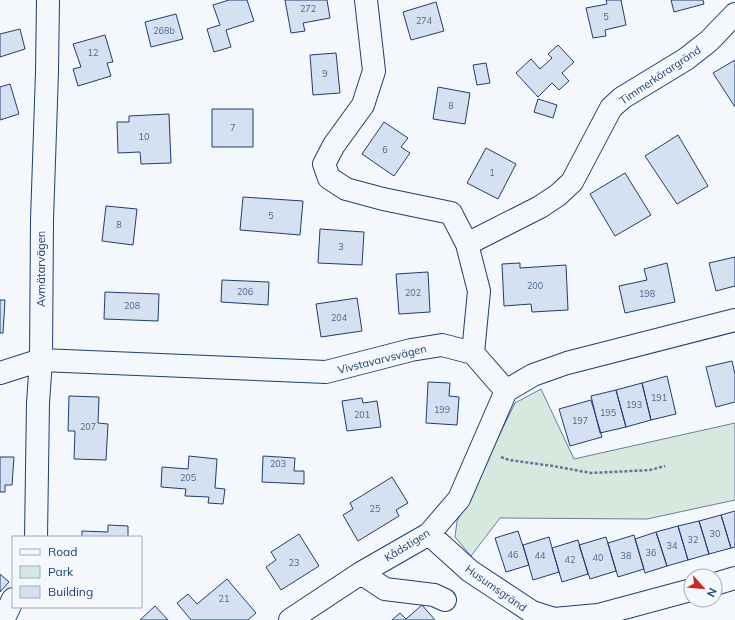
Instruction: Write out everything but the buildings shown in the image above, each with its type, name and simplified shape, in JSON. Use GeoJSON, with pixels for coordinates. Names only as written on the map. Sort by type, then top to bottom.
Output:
{"type":"FeatureCollection","features":[{"type":"Feature","properties":{"kind":"street","name":"Avmätarvägen"},"geometry":{"type":"LineString","coordinates":[[36,536],[48,0]]}},
{"type":"Feature","properties":{"kind":"street"},"geometry":{"type":"LineString","coordinates":[[366,0],[374,71],[363,105],[334,145],[324,164],[329,178],[346,189],[383,199],[451,213],[467,244],[479,291],[473,353],[506,391],[533,375],[567,364],[735,320]]}},
{"type":"Feature","properties":{"kind":"street","name":"Timmerkörargränd"},"geometry":{"type":"LineString","coordinates":[[467,244],[540,207],[558,195],[572,182],[611,108],[622,98],[686,59],[709,41],[735,14]]}},
{"type":"Feature","properties":{"kind":"street","name":"Vivstavarvsvägen"},"geometry":{"type":"LineString","coordinates":[[0,373],[41,360],[326,372],[410,350],[442,345],[473,353]]}},
{"type":"Feature","properties":{"kind":"street","name":"Kådstigen"},"geometry":{"type":"LineString","coordinates":[[290,620],[361,574],[429,534],[459,500],[482,450],[506,391]]}},
{"type":"Feature","properties":{"kind":"street","name":"Husumsgränd"},"geometry":{"type":"LineString","coordinates":[[429,534],[470,571],[532,612],[554,619],[598,615],[683,592]]}},
{"type":"Feature","properties":{"kind":"street"},"geometry":{"type":"LineString","coordinates":[[361,574],[385,589],[434,595],[445,600]]}},
{"type":"Feature","properties":{"kind":"street"},"geometry":{"type":"LineString","coordinates":[[723,582],[735,578]]}},
{"type":"Feature","properties":{"kind":"path"},"geometry":{"type":"LineString","coordinates":[[482,450],[509,460],[591,473],[650,470],[665,466]]}},
{"type":"Feature","properties":{"kind":"green space"},"geometry":{"type":"Polygon","coordinates":[[[541,389],[574,459],[735,423],[735,500],[647,519],[500,518],[471,556],[455,537],[457,521],[515,403],[541,389]]]}}]}
